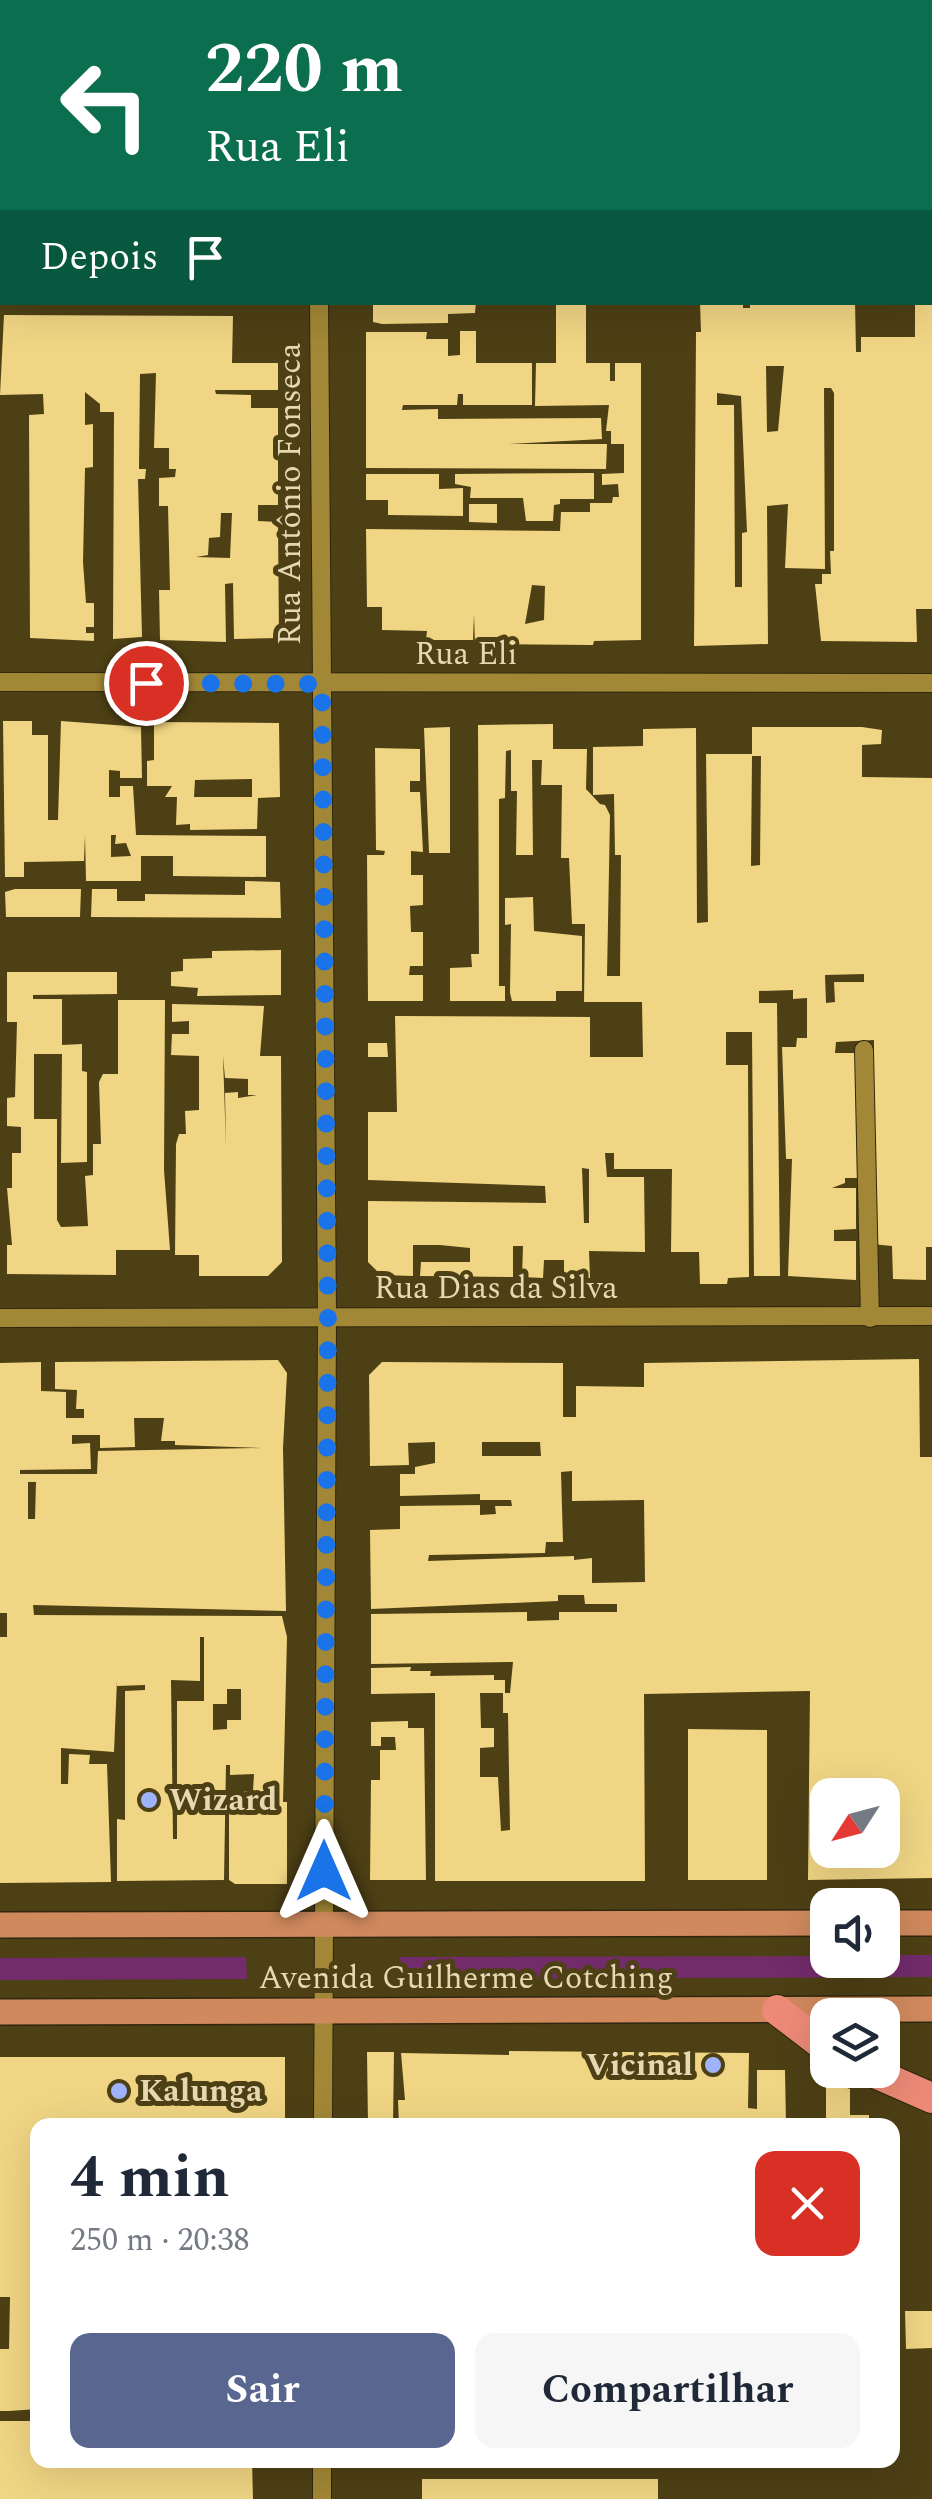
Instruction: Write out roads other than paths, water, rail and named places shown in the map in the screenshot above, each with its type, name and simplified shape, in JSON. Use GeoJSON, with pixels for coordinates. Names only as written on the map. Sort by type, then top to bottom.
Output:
{"type":"FeatureCollection","features":[{"type":"Feature","properties":{"kind":"highway"},"geometry":{"type":"LineString","coordinates":[[778,2010],[810,2034]]}},
{"type":"Feature","properties":{"kind":"highway"},"geometry":{"type":"LineString","coordinates":[[900,2084],[932,2098]]}},
{"type":"Feature","properties":{"kind":"main road"},"geometry":{"type":"LineString","coordinates":[[900,1923],[932,1922]]}},
{"type":"Feature","properties":{"kind":"main road","name":"Avenida Guilherme Cotching"},"geometry":{"type":"LineString","coordinates":[[0,1925],[810,1923]]}},
{"type":"Feature","properties":{"kind":"main road","name":"Avenida Guilherme Cotching"},"geometry":{"type":"LineString","coordinates":[[0,2012],[932,2009]]}},
{"type":"Feature","properties":{"kind":"street","name":"Rua Antônio Fonseca"},"geometry":{"type":"LineString","coordinates":[[319,305],[328,1318],[323,2118]]}},
{"type":"Feature","properties":{"kind":"street","name":"Rua Eli"},"geometry":{"type":"LineString","coordinates":[[0,682],[932,683]]}},
{"type":"Feature","properties":{"kind":"street"},"geometry":{"type":"LineString","coordinates":[[864,1050],[870,1318]]}},
{"type":"Feature","properties":{"kind":"street","name":"Rua Dias da Silva"},"geometry":{"type":"LineString","coordinates":[[0,1318],[932,1316]]}},
{"type":"Feature","properties":{"kind":"street"},"geometry":{"type":"LineString","coordinates":[[322,2468],[322,2499]]}},
{"type":"Feature","properties":{"kind":"place","name":"Wizard"},"geometry":{"type":"Point","coordinates":[149,1800]}},
{"type":"Feature","properties":{"kind":"place","name":"Vicinal"},"geometry":{"type":"Point","coordinates":[713,2065]}},
{"type":"Feature","properties":{"kind":"place","name":"Kalunga"},"geometry":{"type":"Point","coordinates":[119,2091]}}]}
